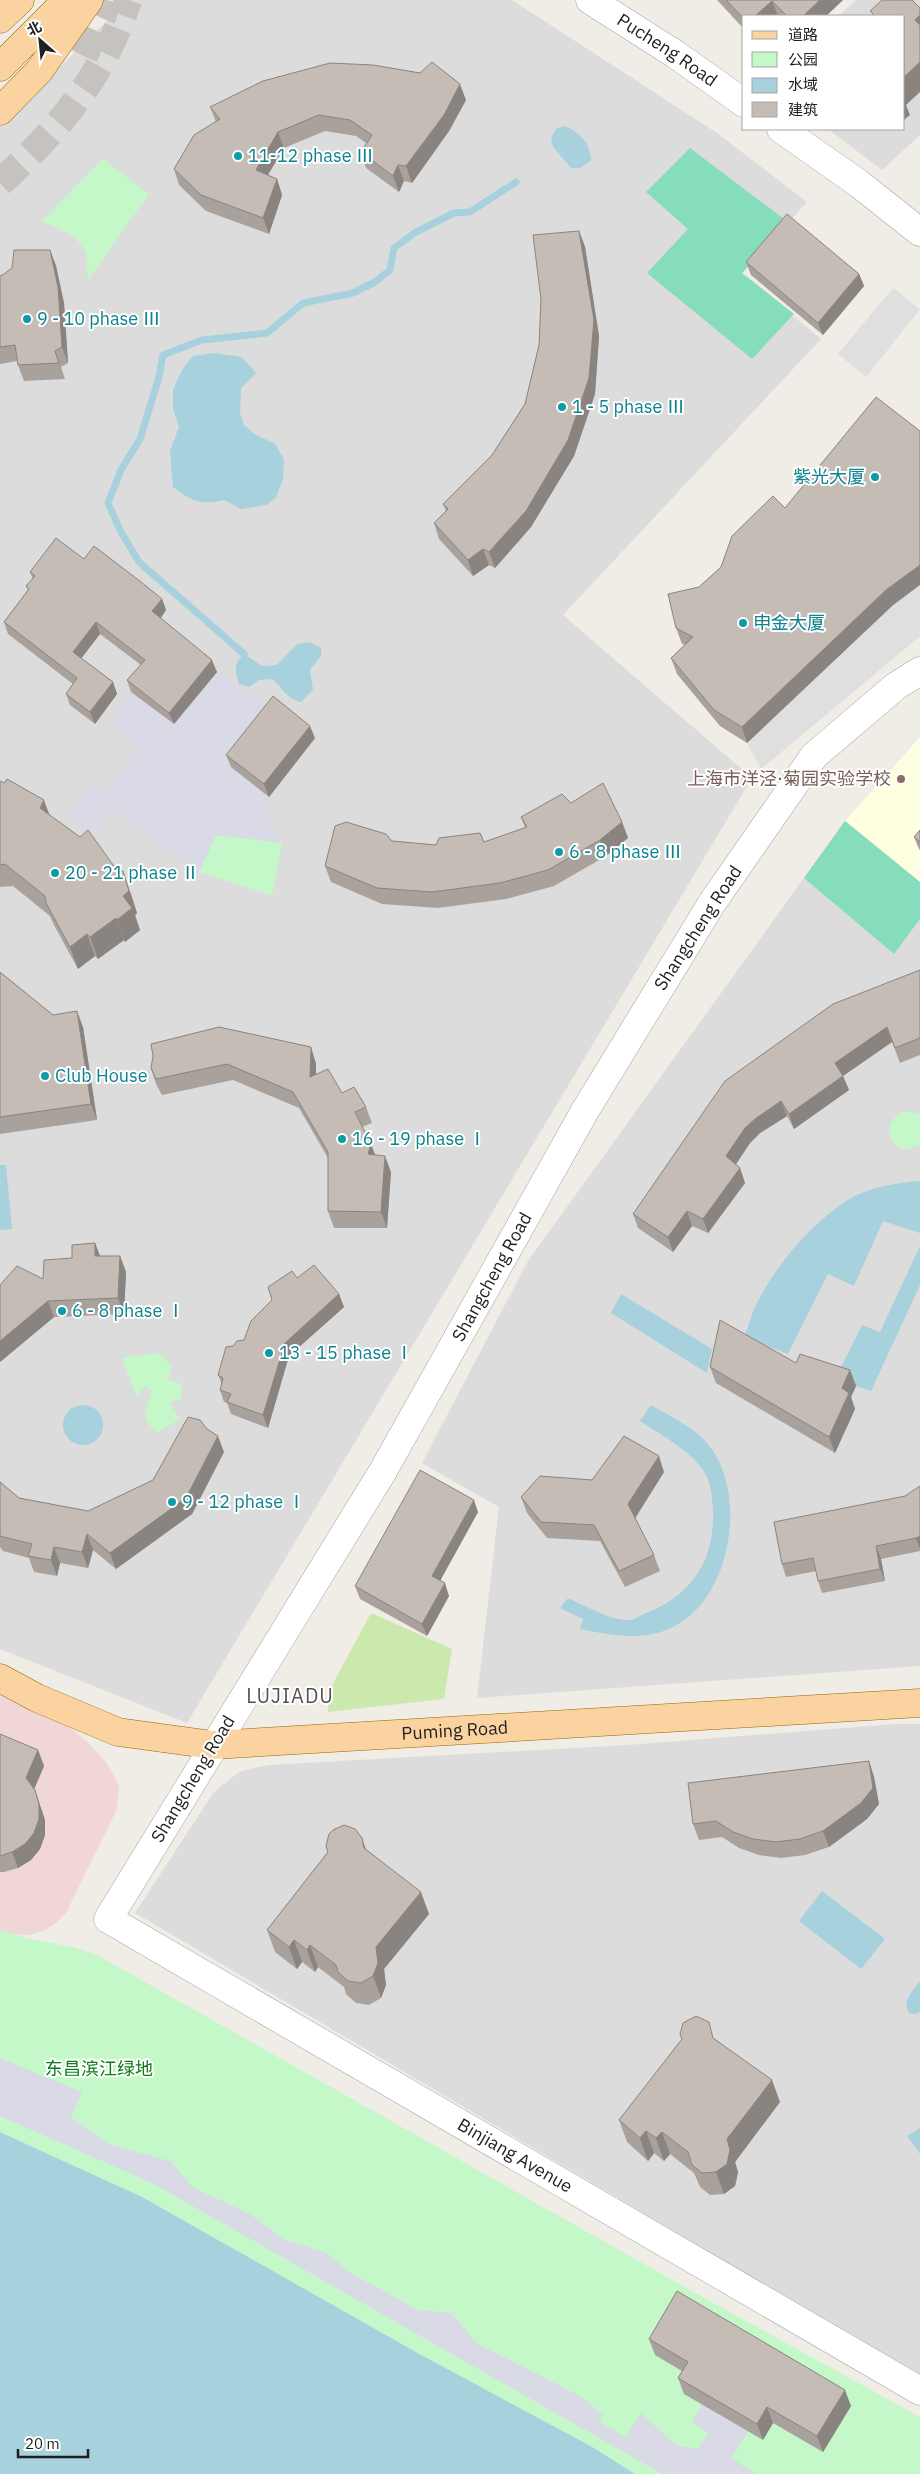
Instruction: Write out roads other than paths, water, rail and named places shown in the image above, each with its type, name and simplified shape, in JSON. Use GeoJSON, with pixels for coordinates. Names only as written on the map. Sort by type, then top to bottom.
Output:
{"type":"FeatureCollection","features":[{"type":"Feature","properties":{"kind":"main road"},"geometry":{"type":"LineString","coordinates":[[0,19],[20,0]]}},
{"type":"Feature","properties":{"kind":"main road"},"geometry":{"type":"LineString","coordinates":[[0,67],[67,0]]}},
{"type":"Feature","properties":{"kind":"main road"},"geometry":{"type":"LineString","coordinates":[[0,111],[39,71],[89,0]]}},
{"type":"Feature","properties":{"kind":"main road","name":"Puming Road"},"geometry":{"type":"LineString","coordinates":[[0,1678],[37,1698],[118,1732],[214,1745],[920,1703]]}},
{"type":"Feature","properties":{"kind":"street","name":"Pucheng Road"},"geometry":{"type":"LineString","coordinates":[[590,0],[675,54],[742,101]]}},
{"type":"Feature","properties":{"kind":"street"},"geometry":{"type":"LineString","coordinates":[[782,130],[858,183],[920,232]]}},
{"type":"Feature","properties":{"kind":"street","name":"Shangcheng Road"},"geometry":{"type":"LineString","coordinates":[[108,1919],[383,1471],[586,1109],[712,903],[814,756],[896,686],[920,671]]}},
{"type":"Feature","properties":{"kind":"street","name":"Binjiang Avenue"},"geometry":{"type":"LineString","coordinates":[[108,1919],[920,2391]]}},
{"type":"Feature","properties":{"kind":"water"},"geometry":{"type":"Polygon","coordinates":[[[563,126],[579,134],[589,149],[591,161],[580,168],[571,168],[553,147],[551,138],[556,129],[563,126]]]}},
{"type":"Feature","properties":{"kind":"water"},"geometry":{"type":"Polygon","coordinates":[[[214,353],[242,357],[256,373],[241,388],[240,413],[244,425],[253,433],[275,444],[284,459],[283,479],[276,497],[267,505],[241,509],[224,500],[216,502],[197,501],[185,496],[173,487],[170,451],[179,427],[173,409],[173,390],[182,370],[193,356],[214,353]]]}},
{"type":"Feature","properties":{"kind":"water"},"geometry":{"type":"Polygon","coordinates":[[[310,642],[321,648],[321,656],[310,670],[313,690],[301,702],[288,695],[272,679],[259,680],[249,687],[239,684],[236,668],[238,661],[244,654],[262,666],[277,665],[297,644],[310,642]]]}},
{"type":"Feature","properties":{"kind":"water"},"geometry":{"type":"Polygon","coordinates":[[[0,1165],[6,1165],[12,1229],[0,1230],[0,1165]]]}},
{"type":"Feature","properties":{"kind":"water"},"geometry":{"type":"Polygon","coordinates":[[[920,1181],[920,1233],[883,1221],[854,1286],[828,1274],[788,1354],[744,1337],[756,1305],[775,1273],[796,1246],[820,1221],[846,1201],[863,1192],[920,1181]]]}},
{"type":"Feature","properties":{"kind":"water"},"geometry":{"type":"Polygon","coordinates":[[[920,1246],[920,1285],[871,1391],[835,1379],[862,1325],[880,1332],[920,1246]]]}},
{"type":"Feature","properties":{"kind":"water"},"geometry":{"type":"Polygon","coordinates":[[[621,1294],[712,1349],[707,1373],[611,1313],[621,1294]]]}},
{"type":"Feature","properties":{"kind":"water"},"geometry":{"type":"Polygon","coordinates":[[[79,1405],[87,1405],[94,1408],[100,1414],[103,1425],[100,1436],[94,1442],[87,1445],[79,1445],[72,1442],[66,1436],[63,1429],[63,1421],[66,1414],[72,1408],[79,1405]]]}},
{"type":"Feature","properties":{"kind":"water"},"geometry":{"type":"Polygon","coordinates":[[[651,1405],[681,1422],[701,1437],[720,1464],[728,1488],[730,1515],[728,1542],[721,1569],[709,1593],[693,1613],[662,1632],[627,1636],[580,1629],[583,1619],[560,1608],[568,1598],[614,1618],[622,1620],[633,1619],[677,1596],[698,1573],[710,1544],[713,1528],[713,1510],[712,1494],[708,1479],[703,1470],[690,1456],[640,1421],[651,1405]]]}},
{"type":"Feature","properties":{"kind":"water"},"geometry":{"type":"Polygon","coordinates":[[[822,1891],[885,1939],[861,1969],[799,1921],[822,1891]]]}},
{"type":"Feature","properties":{"kind":"water"},"geometry":{"type":"Polygon","coordinates":[[[920,1981],[920,2012],[916,2014],[909,2013],[907,2000],[920,1981]]]}},
{"type":"Feature","properties":{"kind":"water"},"geometry":{"type":"Polygon","coordinates":[[[920,2128],[920,2154],[907,2136],[920,2128]]]}},
{"type":"Feature","properties":{"kind":"water"},"geometry":{"type":"Polygon","coordinates":[[[0,2132],[142,2197],[423,2356],[594,2448],[635,2474],[0,2474],[0,2132]]]}},
{"type":"Feature","properties":{"kind":"waterway"},"geometry":{"type":"LineString","coordinates":[[244,654],[139,562],[121,532],[108,503],[121,470],[140,439],[159,377],[163,355],[202,340],[267,333],[303,303],[353,293],[375,282],[390,270],[394,248],[416,232],[454,213],[470,212],[516,182]]}},
{"type":"Feature","properties":{"kind":"tunnel"},"geometry":{"type":"LineString","coordinates":[[84,56],[103,15],[107,0]]}},
{"type":"Feature","properties":{"kind":"tunnel"},"geometry":{"type":"LineString","coordinates":[[0,183],[41,143],[77,100],[106,53],[128,0]]}},
{"type":"Feature","properties":{"kind":"place","name":"11-12 phase Ⅲ"},"geometry":{"type":"Point","coordinates":[238,156]}},
{"type":"Feature","properties":{"kind":"place","name":"9 - 10 phase Ⅲ"},"geometry":{"type":"Point","coordinates":[27,319]}},
{"type":"Feature","properties":{"kind":"place","name":"1 - 5 phase Ⅲ"},"geometry":{"type":"Point","coordinates":[562,407]}},
{"type":"Feature","properties":{"kind":"place","name":"紫光大厦"},"geometry":{"type":"Point","coordinates":[875,477]}},
{"type":"Feature","properties":{"kind":"place","name":"申金大厦"},"geometry":{"type":"Point","coordinates":[743,623]}},
{"type":"Feature","properties":{"kind":"place","name":"上海市洋泾·菊园实验学校"},"geometry":{"type":"Point","coordinates":[901,779]}},
{"type":"Feature","properties":{"kind":"place","name":"6 - 8 phase Ⅲ"},"geometry":{"type":"Point","coordinates":[559,852]}},
{"type":"Feature","properties":{"kind":"place","name":"20 - 21 phase Ⅱ"},"geometry":{"type":"Point","coordinates":[55,873]}},
{"type":"Feature","properties":{"kind":"place","name":"Club House"},"geometry":{"type":"Point","coordinates":[45,1076]}},
{"type":"Feature","properties":{"kind":"place","name":"16 - 19 phase Ⅰ"},"geometry":{"type":"Point","coordinates":[342,1139]}},
{"type":"Feature","properties":{"kind":"place","name":"6 - 8 phase Ⅰ"},"geometry":{"type":"Point","coordinates":[62,1311]}},
{"type":"Feature","properties":{"kind":"place","name":"13 - 15 phase Ⅰ"},"geometry":{"type":"Point","coordinates":[269,1353]}},
{"type":"Feature","properties":{"kind":"place","name":"9 - 12 phase Ⅰ"},"geometry":{"type":"Point","coordinates":[172,1502]}},
{"type":"Feature","properties":{"kind":"district","name":"LUJIADU"},"geometry":{"type":"Point","coordinates":[290,1696]}},
{"type":"Feature","properties":{"kind":"park label","name":"东昌滨江绿地"},"geometry":{"type":"Point","coordinates":[99,2069]}}]}
